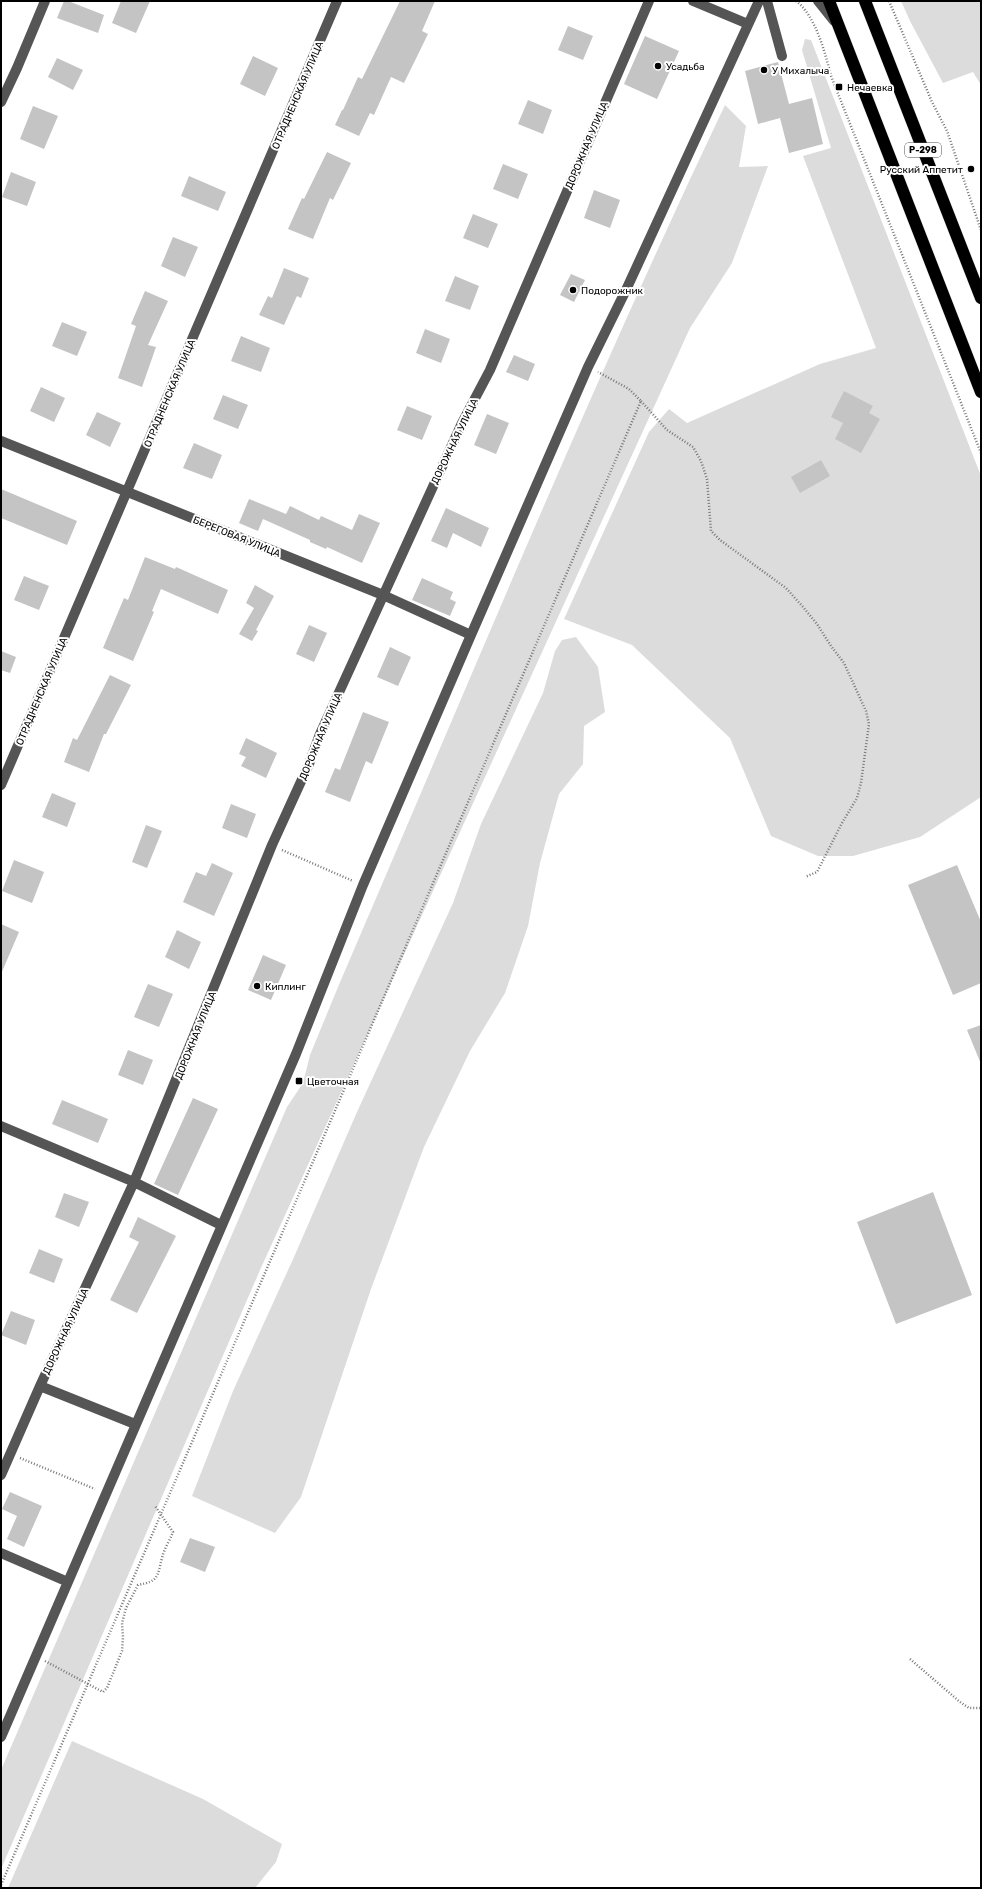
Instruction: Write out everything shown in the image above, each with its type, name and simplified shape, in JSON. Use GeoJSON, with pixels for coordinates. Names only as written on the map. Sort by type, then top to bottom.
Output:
{"type":"FeatureCollection","features":[{"type":"Feature","properties":{"kind":"highway","name":"Р-298"},"geometry":{"type":"LineString","coordinates":[[829,1],[981,392]]}},
{"type":"Feature","properties":{"kind":"highway","name":"Р-298"},"geometry":{"type":"LineString","coordinates":[[866,1],[978,284],[981,298]]}},
{"type":"Feature","properties":{"kind":"street"},"geometry":{"type":"LineString","coordinates":[[1,102],[44,1]]}},
{"type":"Feature","properties":{"kind":"street","name":"ОТРАДНЕНСКАЯ УЛИЦА"},"geometry":{"type":"LineString","coordinates":[[1,785],[337,1]]}},
{"type":"Feature","properties":{"kind":"street","name":"ДОРОЖНАЯ УЛИЦА"},"geometry":{"type":"LineString","coordinates":[[1,1475],[40,1386],[134,1182],[272,845],[309,764],[320,734],[462,423],[490,370],[649,1]]}},
{"type":"Feature","properties":{"kind":"street"},"geometry":{"type":"LineString","coordinates":[[693,1],[748,24]]}},
{"type":"Feature","properties":{"kind":"street"},"geometry":{"type":"LineString","coordinates":[[1,1737],[296,1054],[363,885],[588,367],[626,290],[759,1]]}},
{"type":"Feature","properties":{"kind":"street"},"geometry":{"type":"LineString","coordinates":[[748,24],[767,1]]}},
{"type":"Feature","properties":{"kind":"street"},"geometry":{"type":"LineString","coordinates":[[767,1],[782,56]]}},
{"type":"Feature","properties":{"kind":"street"},"geometry":{"type":"LineString","coordinates":[[818,1],[839,27]]}},
{"type":"Feature","properties":{"kind":"street","name":"БЕРЕГОВАЯ УЛИЦА"},"geometry":{"type":"LineString","coordinates":[[1,441],[383,595],[471,635]]}},
{"type":"Feature","properties":{"kind":"street"},"geometry":{"type":"LineString","coordinates":[[1,1126],[134,1182],[221,1225]]}},
{"type":"Feature","properties":{"kind":"street"},"geometry":{"type":"LineString","coordinates":[[40,1386],[135,1424]]}},
{"type":"Feature","properties":{"kind":"street"},"geometry":{"type":"LineString","coordinates":[[1,1553],[68,1582]]}},
{"type":"Feature","properties":{"kind":"path"},"geometry":{"type":"LineString","coordinates":[[796,1],[804,7],[811,19],[825,54],[830,76],[981,453]]}},
{"type":"Feature","properties":{"kind":"path"},"geometry":{"type":"LineString","coordinates":[[889,1],[932,102],[947,130],[981,230]]}},
{"type":"Feature","properties":{"kind":"path"},"geometry":{"type":"LineString","coordinates":[[588,367],[629,389],[667,430],[693,447],[701,461],[707,479],[711,531],[720,540],[786,588],[803,607],[817,624],[830,646],[844,663],[866,711],[869,724],[861,783],[857,798],[842,823],[817,872],[805,876]]}},
{"type":"Feature","properties":{"kind":"path"},"geometry":{"type":"LineString","coordinates":[[1,1885],[641,402]]}},
{"type":"Feature","properties":{"kind":"path"},"geometry":{"type":"LineString","coordinates":[[272,845],[363,885]]}},
{"type":"Feature","properties":{"kind":"path"},"geometry":{"type":"LineString","coordinates":[[11,1454],[106,1493]]}},
{"type":"Feature","properties":{"kind":"path"},"geometry":{"type":"LineString","coordinates":[[36,1655],[103,1692],[107,1688],[122,1651],[122,1623],[126,1608],[138,1585],[151,1582],[157,1578],[160,1572],[162,1558],[173,1532],[155,1506]]}},
{"type":"Feature","properties":{"kind":"path"},"geometry":{"type":"LineString","coordinates":[[910,1659],[960,1702],[969,1708],[981,1708]]}},
{"type":"Feature","properties":{"kind":"shaded area"},"geometry":{"type":"Polygon","coordinates":[[[901,1],[981,1],[981,85],[973,72],[943,83],[901,1]]]}},
{"type":"Feature","properties":{"kind":"shaded area"},"geometry":{"type":"Polygon","coordinates":[[[805,39],[811,40],[981,476],[981,797],[920,837],[853,856],[818,856],[771,836],[730,738],[632,645],[564,619],[649,432],[669,409],[687,423],[820,364],[876,348],[803,156],[831,148],[802,50],[805,39]]]}},
{"type":"Feature","properties":{"kind":"shaded area"},"geometry":{"type":"Polygon","coordinates":[[[725,105],[746,126],[739,167],[768,166],[732,263],[690,328],[260,1270],[1,1869],[1,1770],[287,1107],[303,1083],[310,1055],[338,987],[527,544],[624,324],[725,105]]]}},
{"type":"Feature","properties":{"kind":"shaded area"},"geometry":{"type":"Polygon","coordinates":[[[576,637],[598,667],[605,712],[584,726],[583,764],[559,794],[540,863],[528,926],[505,993],[470,1051],[424,1147],[371,1289],[301,1497],[275,1533],[192,1496],[233,1391],[294,1257],[357,1112],[453,903],[481,824],[543,693],[555,651],[562,640],[576,637]]]}},
{"type":"Feature","properties":{"kind":"shaded area"},"geometry":{"type":"Polygon","coordinates":[[[72,1741],[203,1799],[282,1844],[276,1862],[255,1888],[8,1888],[72,1741]]]}},
{"type":"Feature","properties":{"kind":"building"},"geometry":{"type":"Polygon","coordinates":[[[64,1],[68,1],[104,15],[98,33],[57,18],[64,1]]]}},
{"type":"Feature","properties":{"kind":"building"},"geometry":{"type":"Polygon","coordinates":[[[121,1],[150,1],[136,33],[112,23],[121,1]]]}},
{"type":"Feature","properties":{"kind":"building"},"geometry":{"type":"Polygon","coordinates":[[[400,1],[435,1],[422,31],[428,34],[404,83],[391,77],[374,115],[370,113],[359,136],[335,125],[358,77],[362,79],[400,1]]]}},
{"type":"Feature","properties":{"kind":"building"},"geometry":{"type":"Polygon","coordinates":[[[568,26],[593,36],[583,60],[558,50],[568,26]]]}},
{"type":"Feature","properties":{"kind":"building"},"geometry":{"type":"Polygon","coordinates":[[[645,36],[679,51],[657,99],[624,84],[645,36]]]}},
{"type":"Feature","properties":{"kind":"building"},"geometry":{"type":"Polygon","coordinates":[[[253,56],[278,68],[265,96],[240,84],[253,56]]]}},
{"type":"Feature","properties":{"kind":"building"},"geometry":{"type":"Polygon","coordinates":[[[57,58],[83,70],[73,90],[48,77],[57,58]]]}},
{"type":"Feature","properties":{"kind":"building"},"geometry":{"type":"Polygon","coordinates":[[[778,62],[789,104],[812,98],[823,144],[789,153],[780,118],[758,124],[745,71],[778,62]]]}},
{"type":"Feature","properties":{"kind":"building"},"geometry":{"type":"Polygon","coordinates":[[[528,100],[552,110],[543,134],[518,124],[528,100]]]}},
{"type":"Feature","properties":{"kind":"building"},"geometry":{"type":"Polygon","coordinates":[[[33,106],[58,116],[44,149],[20,139],[33,106]]]}},
{"type":"Feature","properties":{"kind":"building"},"geometry":{"type":"Polygon","coordinates":[[[327,152],[351,163],[333,200],[330,198],[313,239],[288,229],[302,198],[304,199],[327,152]]]}},
{"type":"Feature","properties":{"kind":"building"},"geometry":{"type":"Polygon","coordinates":[[[503,164],[528,174],[518,199],[493,189],[503,164]]]}},
{"type":"Feature","properties":{"kind":"building"},"geometry":{"type":"Polygon","coordinates":[[[11,172],[36,182],[27,206],[2,197],[11,172]]]}},
{"type":"Feature","properties":{"kind":"building"},"geometry":{"type":"Polygon","coordinates":[[[189,176],[226,192],[218,211],[181,196],[189,176]]]}},
{"type":"Feature","properties":{"kind":"building"},"geometry":{"type":"Polygon","coordinates":[[[594,190],[620,200],[610,228],[584,218],[594,190]]]}},
{"type":"Feature","properties":{"kind":"building"},"geometry":{"type":"Polygon","coordinates":[[[473,214],[498,224],[488,248],[463,238],[473,214]]]}},
{"type":"Feature","properties":{"kind":"building"},"geometry":{"type":"Polygon","coordinates":[[[173,237],[198,247],[185,277],[161,266],[173,237]]]}},
{"type":"Feature","properties":{"kind":"building"},"geometry":{"type":"Polygon","coordinates":[[[284,268],[309,278],[301,298],[297,296],[284,325],[259,315],[268,296],[272,298],[284,268]]]}},
{"type":"Feature","properties":{"kind":"building"},"geometry":{"type":"Polygon","coordinates":[[[571,274],[585,280],[574,302],[560,295],[571,274]]]}},
{"type":"Feature","properties":{"kind":"building"},"geometry":{"type":"Polygon","coordinates":[[[455,276],[479,286],[470,310],[445,301],[455,276]]]}},
{"type":"Feature","properties":{"kind":"building"},"geometry":{"type":"Polygon","coordinates":[[[145,291],[168,301],[148,345],[156,347],[142,387],[118,378],[136,326],[131,324],[145,291]]]}},
{"type":"Feature","properties":{"kind":"building"},"geometry":{"type":"Polygon","coordinates":[[[62,322],[87,332],[77,356],[52,346],[62,322]]]}},
{"type":"Feature","properties":{"kind":"building"},"geometry":{"type":"Polygon","coordinates":[[[425,329],[450,339],[441,363],[416,353],[425,329]]]}},
{"type":"Feature","properties":{"kind":"building"},"geometry":{"type":"Polygon","coordinates":[[[241,336],[270,348],[261,372],[231,361],[241,336]]]}},
{"type":"Feature","properties":{"kind":"building"},"geometry":{"type":"Polygon","coordinates":[[[514,355],[535,364],[528,381],[506,372],[514,355]]]}},
{"type":"Feature","properties":{"kind":"building"},"geometry":{"type":"Polygon","coordinates":[[[41,387],[65,398],[54,422],[30,411],[41,387]]]}},
{"type":"Feature","properties":{"kind":"building"},"geometry":{"type":"Polygon","coordinates":[[[844,391],[873,406],[869,413],[880,419],[861,453],[835,439],[843,423],[831,417],[844,391]]]}},
{"type":"Feature","properties":{"kind":"building"},"geometry":{"type":"Polygon","coordinates":[[[223,395],[248,405],[238,429],[213,419],[223,395]]]}},
{"type":"Feature","properties":{"kind":"building"},"geometry":{"type":"Polygon","coordinates":[[[407,406],[432,416],[422,440],[397,430],[407,406]]]}},
{"type":"Feature","properties":{"kind":"building"},"geometry":{"type":"Polygon","coordinates":[[[97,412],[121,423],[110,447],[86,435],[97,412]]]}},
{"type":"Feature","properties":{"kind":"building"},"geometry":{"type":"Polygon","coordinates":[[[487,414],[509,423],[496,454],[474,445],[487,414]]]}},
{"type":"Feature","properties":{"kind":"building"},"geometry":{"type":"Polygon","coordinates":[[[194,443],[222,455],[212,479],[183,468],[194,443]]]}},
{"type":"Feature","properties":{"kind":"building"},"geometry":{"type":"Polygon","coordinates":[[[821,460],[830,476],[800,493],[791,477],[821,460]]]}},
{"type":"Feature","properties":{"kind":"building"},"geometry":{"type":"Polygon","coordinates":[[[1,489],[77,521],[67,545],[1,518],[1,489]]]}},
{"type":"Feature","properties":{"kind":"building"},"geometry":{"type":"Polygon","coordinates":[[[249,499],[286,514],[290,506],[319,520],[321,516],[352,530],[359,514],[380,523],[362,563],[327,547],[326,549],[310,542],[310,540],[263,519],[258,531],[239,523],[249,499]]]}},
{"type":"Feature","properties":{"kind":"building"},"geometry":{"type":"Polygon","coordinates":[[[446,508],[489,528],[481,547],[453,533],[447,548],[431,541],[446,508]]]}},
{"type":"Feature","properties":{"kind":"building"},"geometry":{"type":"Polygon","coordinates":[[[145,557],[175,569],[176,567],[228,590],[218,614],[161,589],[152,611],[154,612],[133,661],[103,648],[124,598],[128,600],[145,557]]]}},
{"type":"Feature","properties":{"kind":"building"},"geometry":{"type":"Polygon","coordinates":[[[24,576],[49,586],[39,610],[14,600],[24,576]]]}},
{"type":"Feature","properties":{"kind":"building"},"geometry":{"type":"Polygon","coordinates":[[[422,578],[453,592],[450,599],[456,602],[450,616],[412,600],[422,578]]]}},
{"type":"Feature","properties":{"kind":"building"},"geometry":{"type":"Polygon","coordinates":[[[255,585],[274,596],[256,630],[258,631],[252,641],[239,634],[254,608],[246,603],[255,585]]]}},
{"type":"Feature","properties":{"kind":"building"},"geometry":{"type":"Polygon","coordinates":[[[309,625],[327,633],[314,662],[296,654],[309,625]]]}},
{"type":"Feature","properties":{"kind":"building"},"geometry":{"type":"Polygon","coordinates":[[[390,647],[411,657],[398,686],[377,677],[390,647]]]}},
{"type":"Feature","properties":{"kind":"building"},"geometry":{"type":"Polygon","coordinates":[[[1,651],[16,657],[10,673],[1,670],[1,651]]]}},
{"type":"Feature","properties":{"kind":"building"},"geometry":{"type":"Polygon","coordinates":[[[110,675],[131,685],[106,734],[104,734],[89,772],[64,762],[73,738],[77,740],[110,675]]]}},
{"type":"Feature","properties":{"kind":"building"},"geometry":{"type":"Polygon","coordinates":[[[363,712],[389,722],[372,764],[366,761],[350,802],[325,792],[335,768],[340,770],[363,712]]]}},
{"type":"Feature","properties":{"kind":"building"},"geometry":{"type":"Polygon","coordinates":[[[246,738],[277,753],[266,778],[241,766],[246,757],[239,754],[246,738]]]}},
{"type":"Feature","properties":{"kind":"building"},"geometry":{"type":"Polygon","coordinates":[[[52,793],[76,803],[67,827],[42,817],[52,793]]]}},
{"type":"Feature","properties":{"kind":"building"},"geometry":{"type":"Polygon","coordinates":[[[231,804],[256,814],[247,838],[222,828],[231,804]]]}},
{"type":"Feature","properties":{"kind":"building"},"geometry":{"type":"Polygon","coordinates":[[[146,825],[162,831],[147,868],[132,862],[146,825]]]}},
{"type":"Feature","properties":{"kind":"building"},"geometry":{"type":"Polygon","coordinates":[[[14,860],[44,872],[32,903],[2,891],[14,860]]]}},
{"type":"Feature","properties":{"kind":"building"},"geometry":{"type":"Polygon","coordinates":[[[212,863],[233,873],[214,916],[183,902],[196,872],[206,876],[212,863]]]}},
{"type":"Feature","properties":{"kind":"building"},"geometry":{"type":"Polygon","coordinates":[[[957,865],[981,922],[981,983],[953,995],[908,885],[957,865]]]}},
{"type":"Feature","properties":{"kind":"building"},"geometry":{"type":"Polygon","coordinates":[[[1,924],[19,932],[1,974],[1,924]]]}},
{"type":"Feature","properties":{"kind":"building"},"geometry":{"type":"Polygon","coordinates":[[[177,930],[201,942],[189,969],[165,957],[177,930]]]}},
{"type":"Feature","properties":{"kind":"building"},"geometry":{"type":"Polygon","coordinates":[[[263,955],[286,965],[271,1000],[248,990],[263,955]]]}},
{"type":"Feature","properties":{"kind":"building"},"geometry":{"type":"Polygon","coordinates":[[[148,984],[173,994],[159,1027],[134,1017],[148,984]]]}},
{"type":"Feature","properties":{"kind":"building"},"geometry":{"type":"Polygon","coordinates":[[[981,1025],[981,1064],[967,1030],[981,1025]]]}},
{"type":"Feature","properties":{"kind":"building"},"geometry":{"type":"Polygon","coordinates":[[[128,1050],[153,1060],[143,1085],[118,1075],[128,1050]]]}},
{"type":"Feature","properties":{"kind":"building"},"geometry":{"type":"Polygon","coordinates":[[[193,1098],[218,1109],[178,1195],[154,1184],[193,1098]]]}},
{"type":"Feature","properties":{"kind":"building"},"geometry":{"type":"Polygon","coordinates":[[[62,1100],[108,1119],[98,1143],[52,1124],[62,1100]]]}},
{"type":"Feature","properties":{"kind":"building"},"geometry":{"type":"Polygon","coordinates":[[[933,1192],[972,1295],[896,1324],[857,1222],[933,1192]]]}},
{"type":"Feature","properties":{"kind":"building"},"geometry":{"type":"Polygon","coordinates":[[[64,1193],[89,1202],[79,1227],[55,1217],[64,1193]]]}},
{"type":"Feature","properties":{"kind":"building"},"geometry":{"type":"Polygon","coordinates":[[[138,1217],[176,1236],[137,1313],[110,1300],[139,1242],[129,1237],[138,1217]]]}},
{"type":"Feature","properties":{"kind":"building"},"geometry":{"type":"Polygon","coordinates":[[[39,1249],[63,1259],[54,1283],[29,1273],[39,1249]]]}},
{"type":"Feature","properties":{"kind":"building"},"geometry":{"type":"Polygon","coordinates":[[[11,1311],[35,1320],[26,1345],[1,1335],[11,1311]]]}},
{"type":"Feature","properties":{"kind":"building"},"geometry":{"type":"Polygon","coordinates":[[[10,1492],[42,1506],[24,1547],[7,1539],[17,1516],[2,1509],[10,1492]]]}},
{"type":"Feature","properties":{"kind":"building"},"geometry":{"type":"Polygon","coordinates":[[[190,1538],[215,1547],[205,1572],[180,1562],[190,1538]]]}},
{"type":"Feature","properties":{"kind":"place","name":"Усадьба"},"geometry":{"type":"Point","coordinates":[658,66]}},
{"type":"Feature","properties":{"kind":"place","name":"У Михалыча"},"geometry":{"type":"Point","coordinates":[764,70]}},
{"type":"Feature","properties":{"kind":"place","name":"Нечаевка"},"geometry":{"type":"Point","coordinates":[839,87]}},
{"type":"Feature","properties":{"kind":"place","name":"Русский Аппетит"},"geometry":{"type":"Point","coordinates":[971,169]}},
{"type":"Feature","properties":{"kind":"place","name":"Подорожник"},"geometry":{"type":"Point","coordinates":[573,290]}},
{"type":"Feature","properties":{"kind":"place","name":"Киплинг"},"geometry":{"type":"Point","coordinates":[257,986]}},
{"type":"Feature","properties":{"kind":"place","name":"Цветочная"},"geometry":{"type":"Point","coordinates":[299,1081]}}]}
